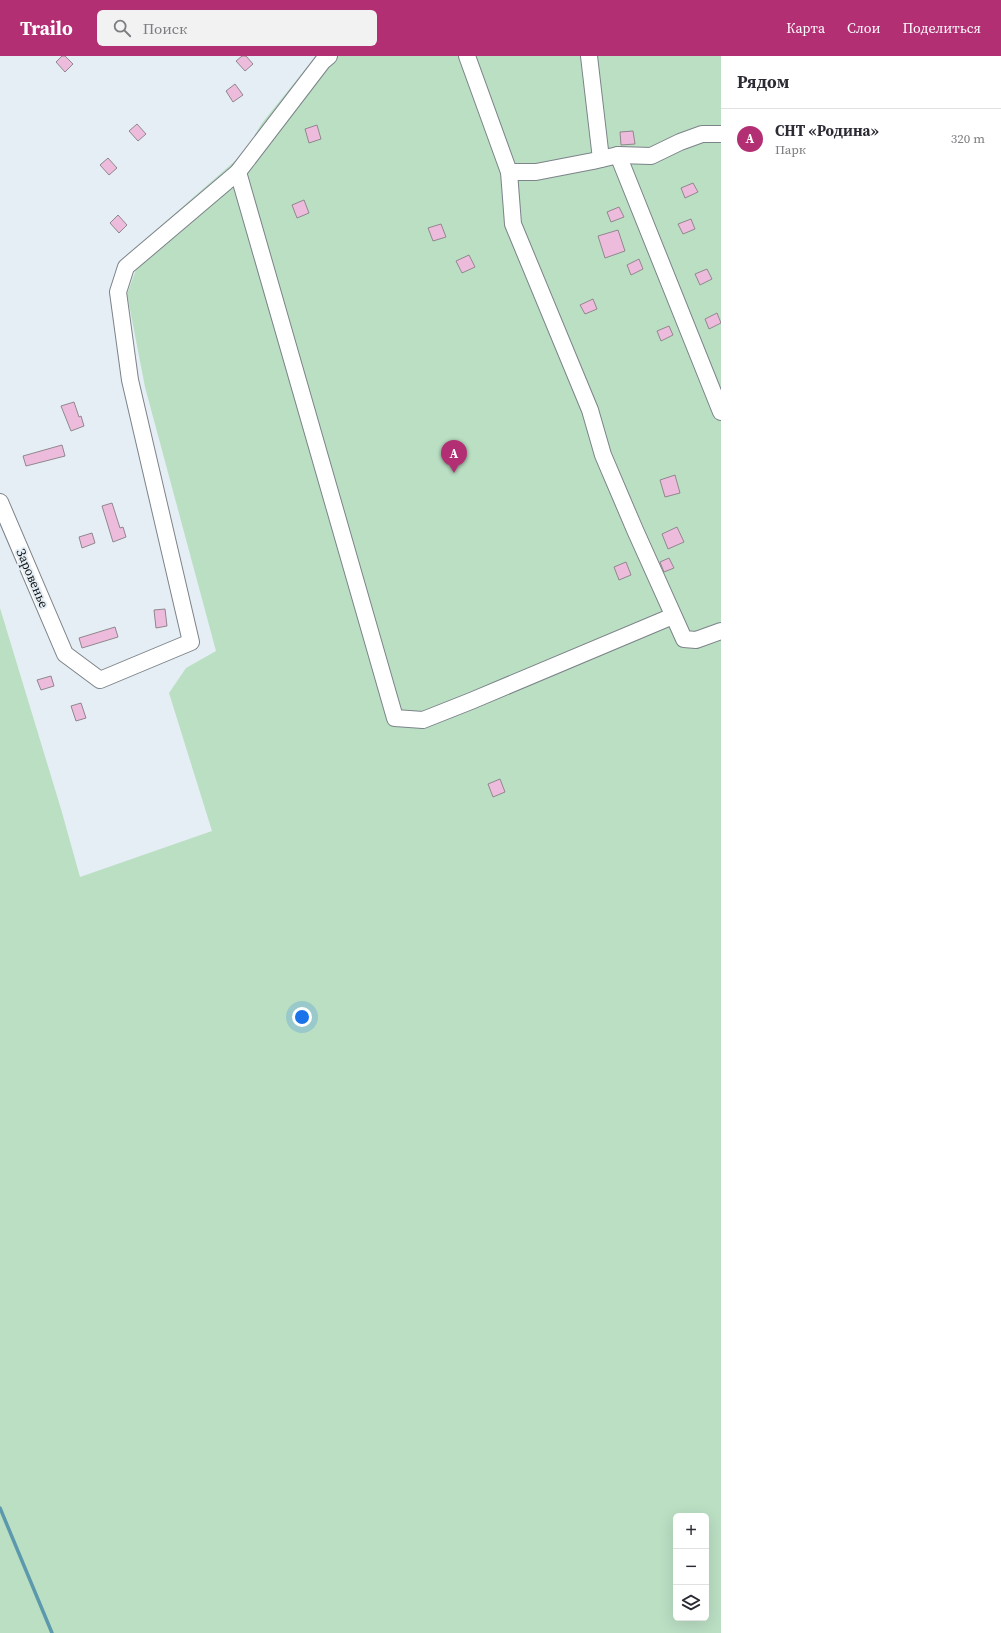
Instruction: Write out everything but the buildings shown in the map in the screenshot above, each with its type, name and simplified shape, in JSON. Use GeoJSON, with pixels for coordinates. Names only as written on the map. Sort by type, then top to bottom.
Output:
{"type":"FeatureCollection","features":[{"type":"Feature","properties":{"kind":"street"},"geometry":{"type":"LineString","coordinates":[[329,56],[323,61],[238,172],[395,718],[423,720],[673,616]]}},
{"type":"Feature","properties":{"kind":"street"},"geometry":{"type":"LineString","coordinates":[[467,56],[509,172],[513,224],[590,410],[603,455],[673,616],[684,639],[696,640],[721,631]]}},
{"type":"Feature","properties":{"kind":"street"},"geometry":{"type":"LineString","coordinates":[[589,56],[601,160]]}},
{"type":"Feature","properties":{"kind":"street"},"geometry":{"type":"LineString","coordinates":[[509,172],[536,172],[601,160],[618,155],[651,156],[680,142],[702,134],[721,134]]}},
{"type":"Feature","properties":{"kind":"street"},"geometry":{"type":"LineString","coordinates":[[618,155],[721,412]]}},
{"type":"Feature","properties":{"kind":"street","name":"Заровенье"},"geometry":{"type":"LineString","coordinates":[[0,502],[65,654],[100,680],[191,642],[130,380],[118,292],[126,267],[238,172]]}},
{"type":"Feature","properties":{"kind":"green space"},"geometry":{"type":"Polygon","coordinates":[[[316,56],[721,56],[721,1633],[0,1633],[0,608],[80,877],[212,831],[169,693],[186,668],[216,651],[145,387],[127,294],[148,237],[244,153],[262,123],[316,56]]]}},
{"type":"Feature","properties":{"kind":"waterway"},"geometry":{"type":"LineString","coordinates":[[0,1508],[52,1633]]}},
{"type":"Feature","properties":{"kind":"place","name":"СНТ «Родина»"},"geometry":{"type":"Point","coordinates":[454,473]}}]}
